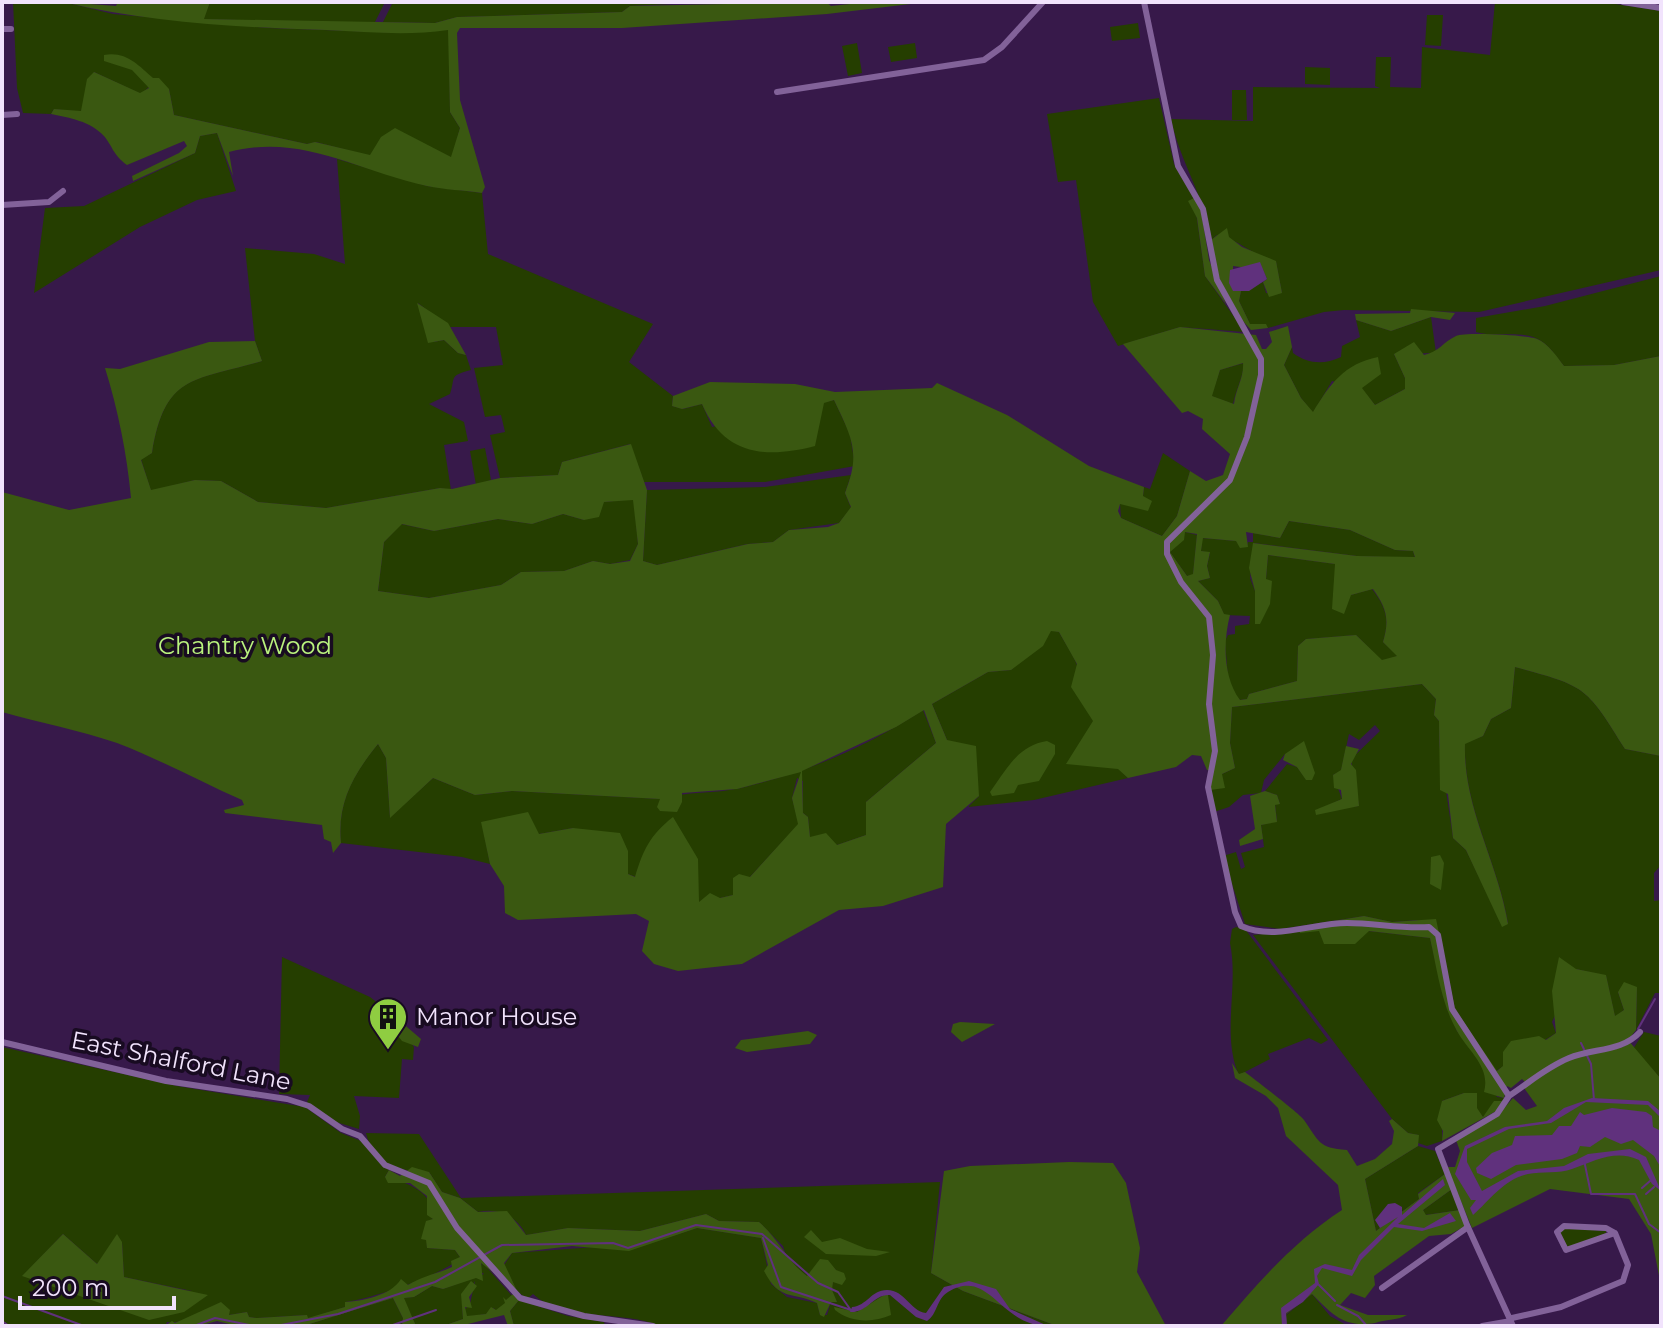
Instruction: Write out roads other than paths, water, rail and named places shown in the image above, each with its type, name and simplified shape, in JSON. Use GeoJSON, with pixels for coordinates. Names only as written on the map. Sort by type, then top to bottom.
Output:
{"type":"FeatureCollection","features":[{"type":"Feature","properties":{"kind":"street"},"geometry":{"type":"LineString","coordinates":[[777,92],[984,60],[1002,47],[1043,2]]}},
{"type":"Feature","properties":{"kind":"street"},"geometry":{"type":"LineString","coordinates":[[1144,2],[1178,166],[1203,209],[1217,280],[1261,359],[1261,375],[1247,437],[1230,480],[1167,542],[1167,554],[1181,582],[1209,617],[1213,655],[1209,704],[1215,751],[1208,787],[1235,912],[1241,926],[1260,931],[1347,923],[1400,929],[1429,927],[1438,935],[1452,1009],[1509,1096]]}},
{"type":"Feature","properties":{"kind":"street"},"geometry":{"type":"LineString","coordinates":[[1623,2],[1661,8]]}},
{"type":"Feature","properties":{"kind":"street"},"geometry":{"type":"LineString","coordinates":[[2,29],[11,29]]}},
{"type":"Feature","properties":{"kind":"street"},"geometry":{"type":"LineString","coordinates":[[2,115],[17,114]]}},
{"type":"Feature","properties":{"kind":"street"},"geometry":{"type":"LineString","coordinates":[[2,205],[49,202],[63,191]]}},
{"type":"Feature","properties":{"kind":"street"},"geometry":{"type":"LineString","coordinates":[[1512,1322],[1468,1227],[1438,1149],[1497,1114],[1509,1096],[1536,1074],[1588,1053],[1630,1043],[1640,1032]]}},
{"type":"Feature","properties":{"kind":"street","name":"East Shalford Lane"},"geometry":{"type":"LineString","coordinates":[[2,1042],[166,1081],[287,1099],[309,1106],[342,1129],[360,1136],[385,1165],[429,1183],[478,1253],[523,1300],[584,1316],[653,1326]]}},
{"type":"Feature","properties":{"kind":"street"},"geometry":{"type":"LineString","coordinates":[[1482,1326],[1490,1322],[1512,1322],[1561,1307],[1623,1281],[1628,1265],[1615,1233],[1606,1228],[1564,1226],[1557,1232],[1561,1247],[1566,1250],[1615,1233]]}},
{"type":"Feature","properties":{"kind":"street"},"geometry":{"type":"LineString","coordinates":[[1382,1288],[1468,1227]]}},
{"type":"Feature","properties":{"kind":"waterway"},"geometry":{"type":"LineString","coordinates":[[1638,1029],[1655,999]]}},
{"type":"Feature","properties":{"kind":"waterway"},"geometry":{"type":"LineString","coordinates":[[1581,1043],[1591,1064],[1594,1100]]}},
{"type":"Feature","properties":{"kind":"waterway"},"geometry":{"type":"LineString","coordinates":[[1584,1160],[1591,1194],[1635,1194],[1649,1224],[1661,1233]]}},
{"type":"Feature","properties":{"kind":"waterway"},"geometry":{"type":"LineString","coordinates":[[1642,1188],[1650,1181]]}},
{"type":"Feature","properties":{"kind":"waterway"},"geometry":{"type":"LineString","coordinates":[[1646,1194],[1654,1187]]}},
{"type":"Feature","properties":{"kind":"waterway"},"geometry":{"type":"LineString","coordinates":[[276,1326],[338,1314],[435,1282],[502,1245],[613,1243],[628,1248],[696,1225],[762,1234],[818,1283],[838,1292],[850,1309]]}},
{"type":"Feature","properties":{"kind":"waterway"},"geometry":{"type":"LineString","coordinates":[[763,1238],[781,1287],[851,1310]]}},
{"type":"Feature","properties":{"kind":"waterway"},"geometry":{"type":"LineString","coordinates":[[1319,1285],[1335,1301]]}},
{"type":"Feature","properties":{"kind":"waterway"},"geometry":{"type":"LineString","coordinates":[[2,1296],[84,1326]]}},
{"type":"Feature","properties":{"kind":"waterway"},"geometry":{"type":"LineString","coordinates":[[1337,1305],[1358,1316],[1367,1326]]}},
{"type":"Feature","properties":{"kind":"waterway"},"geometry":{"type":"LineString","coordinates":[[390,1326],[436,1310]]}},
{"type":"Feature","properties":{"kind":"waterway"},"geometry":{"type":"LineString","coordinates":[[194,1326],[215,1318],[254,1326]]}},
{"type":"Feature","properties":{"kind":"waterway"},"geometry":{"type":"LineString","coordinates":[[2,1321],[9,1326]]}},
{"type":"Feature","properties":{"kind":"place","name":"Manor House"},"geometry":{"type":"Point","coordinates":[388,1051]}},
{"type":"Feature","properties":{"kind":"park label","name":"Chantry Wood"},"geometry":{"type":"Point","coordinates":[245,646]}}]}
